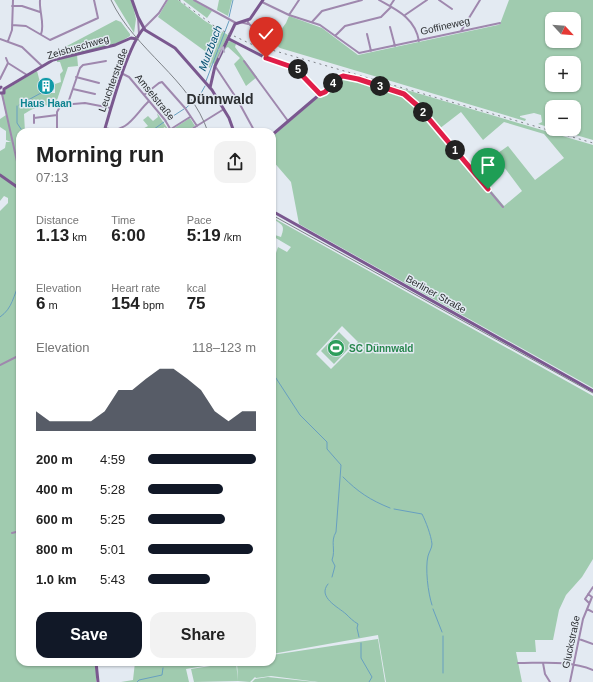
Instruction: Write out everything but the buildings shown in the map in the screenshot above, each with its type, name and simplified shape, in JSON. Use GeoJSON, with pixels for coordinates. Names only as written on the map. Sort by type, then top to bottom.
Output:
{"type":"FeatureCollection","features":[{"type":"Feature","properties":{"kind":"main road"},"geometry":{"type":"LineString","coordinates":[[132,0],[144,28],[174,48],[210,88],[224,109],[232,128]]}},
{"type":"Feature","properties":{"kind":"main road"},"geometry":{"type":"LineString","coordinates":[[210,88],[215,66],[230,35],[238,23],[248,22],[262,1]]}},
{"type":"Feature","properties":{"kind":"main road","name":"Leuchterstraße"},"geometry":{"type":"LineString","coordinates":[[105,128],[123,74],[137,39],[144,28]]}},
{"type":"Feature","properties":{"kind":"main road","name":"Zeisbuschweg"},"geometry":{"type":"LineString","coordinates":[[1,88],[56,60],[115,45],[131,38],[137,39]]}},
{"type":"Feature","properties":{"kind":"main road"},"geometry":{"type":"LineString","coordinates":[[229,39],[266,58],[295,68],[320,94],[276,132]]}},
{"type":"Feature","properties":{"kind":"main road"},"geometry":{"type":"LineString","coordinates":[[1,88],[4,92],[1,93]]}},
{"type":"Feature","properties":{"kind":"main road"},"geometry":{"type":"LineString","coordinates":[[0,174],[16,186]]}},
{"type":"Feature","properties":{"kind":"main road","name":"Berliner Straße"},"geometry":{"type":"LineString","coordinates":[[276,213],[593,391]]}},
{"type":"Feature","properties":{"kind":"main road"},"geometry":{"type":"LineString","coordinates":[[96,666],[98,682]]}},
{"type":"Feature","properties":{"kind":"street"},"geometry":{"type":"LineString","coordinates":[[8,41],[12,25],[13,0]]}},
{"type":"Feature","properties":{"kind":"street"},"geometry":{"type":"LineString","coordinates":[[40,0],[40,12],[43,27],[41,34]]}},
{"type":"Feature","properties":{"kind":"street"},"geometry":{"type":"LineString","coordinates":[[12,25],[25,25],[50,40],[98,18],[94,0]]}},
{"type":"Feature","properties":{"kind":"street","name":"Leuchterstraße"},"geometry":{"type":"LineString","coordinates":[[144,28],[159,13],[167,0]]}},
{"type":"Feature","properties":{"kind":"street"},"geometry":{"type":"LineString","coordinates":[[194,0],[238,23]]}},
{"type":"Feature","properties":{"kind":"street"},"geometry":{"type":"LineString","coordinates":[[289,15],[299,0]]}},
{"type":"Feature","properties":{"kind":"street"},"geometry":{"type":"LineString","coordinates":[[312,22],[322,11],[362,0]]}},
{"type":"Feature","properties":{"kind":"street"},"geometry":{"type":"LineString","coordinates":[[379,0],[405,15],[415,26],[419,40]]}},
{"type":"Feature","properties":{"kind":"street"},"geometry":{"type":"LineString","coordinates":[[262,1],[289,15],[325,27],[336,35],[346,25],[382,17],[391,7],[394,0]]}},
{"type":"Feature","properties":{"kind":"street"},"geometry":{"type":"LineString","coordinates":[[405,15],[427,0]]}},
{"type":"Feature","properties":{"kind":"street"},"geometry":{"type":"LineString","coordinates":[[439,0],[452,9]]}},
{"type":"Feature","properties":{"kind":"street"},"geometry":{"type":"LineString","coordinates":[[461,31],[480,0]]}},
{"type":"Feature","properties":{"kind":"street"},"geometry":{"type":"LineString","coordinates":[[12,6],[24,7],[40,12]]}},
{"type":"Feature","properties":{"kind":"street","name":"Leuchterstraße"},"geometry":{"type":"LineString","coordinates":[[138,17],[139,35]]}},
{"type":"Feature","properties":{"kind":"street"},"geometry":{"type":"LineString","coordinates":[[248,22],[263,37],[275,46]]}},
{"type":"Feature","properties":{"kind":"street"},"geometry":{"type":"LineString","coordinates":[[264,22],[276,32]]}},
{"type":"Feature","properties":{"kind":"street","name":"Goffineweg"},"geometry":{"type":"LineString","coordinates":[[336,35],[359,53],[500,22]]}},
{"type":"Feature","properties":{"kind":"street"},"geometry":{"type":"LineString","coordinates":[[390,27],[395,46]]}},
{"type":"Feature","properties":{"kind":"street"},"geometry":{"type":"LineString","coordinates":[[263,37],[270,28]]}},
{"type":"Feature","properties":{"kind":"street"},"geometry":{"type":"LineString","coordinates":[[367,34],[371,51]]}},
{"type":"Feature","properties":{"kind":"street"},"geometry":{"type":"LineString","coordinates":[[0,39],[8,41],[25,50],[42,66]]}},
{"type":"Feature","properties":{"kind":"street"},"geometry":{"type":"LineString","coordinates":[[6,58],[8,64],[27,75]]}},
{"type":"Feature","properties":{"kind":"street"},"geometry":{"type":"LineString","coordinates":[[68,103],[80,68],[106,61]]}},
{"type":"Feature","properties":{"kind":"street"},"geometry":{"type":"LineString","coordinates":[[244,61],[288,121]]}},
{"type":"Feature","properties":{"kind":"street"},"geometry":{"type":"LineString","coordinates":[[0,79],[8,64]]}},
{"type":"Feature","properties":{"kind":"street"},"geometry":{"type":"LineString","coordinates":[[215,66],[238,99],[253,128]]}},
{"type":"Feature","properties":{"kind":"street","name":"Amselstraße"},"geometry":{"type":"LineString","coordinates":[[123,74],[129,77],[170,128]]}},
{"type":"Feature","properties":{"kind":"street"},"geometry":{"type":"LineString","coordinates":[[320,94],[325,92],[338,78],[343,76],[401,92],[419,107],[503,207]]}},
{"type":"Feature","properties":{"kind":"street"},"geometry":{"type":"LineString","coordinates":[[76,77],[99,83]]}},
{"type":"Feature","properties":{"kind":"street"},"geometry":{"type":"LineString","coordinates":[[144,95],[162,82],[197,126]]}},
{"type":"Feature","properties":{"kind":"street"},"geometry":{"type":"LineString","coordinates":[[73,88],[95,94]]}},
{"type":"Feature","properties":{"kind":"street"},"geometry":{"type":"LineString","coordinates":[[1,93],[16,158]]}},
{"type":"Feature","properties":{"kind":"street"},"geometry":{"type":"LineString","coordinates":[[120,128],[126,126],[149,101]]}},
{"type":"Feature","properties":{"kind":"street"},"geometry":{"type":"LineString","coordinates":[[57,128],[57,115],[60,106],[68,103],[90,103],[111,108]]}},
{"type":"Feature","properties":{"kind":"street"},"geometry":{"type":"LineString","coordinates":[[193,128],[224,109]]}},
{"type":"Feature","properties":{"kind":"street"},"geometry":{"type":"LineString","coordinates":[[34,123],[34,117],[57,115]]}},
{"type":"Feature","properties":{"kind":"street"},"geometry":{"type":"LineString","coordinates":[[173,128],[191,117]]}},
{"type":"Feature","properties":{"kind":"street"},"geometry":{"type":"LineString","coordinates":[[0,365],[16,357]]}},
{"type":"Feature","properties":{"kind":"street"},"geometry":{"type":"LineString","coordinates":[[12,533],[16,532]]}},
{"type":"Feature","properties":{"kind":"street"},"geometry":{"type":"LineString","coordinates":[[588,594],[592,598],[589,604],[585,599],[588,594],[593,587]]}},
{"type":"Feature","properties":{"kind":"street","name":"Gluckstraße"},"geometry":{"type":"LineString","coordinates":[[570,682],[579,639],[589,604]]}},
{"type":"Feature","properties":{"kind":"street"},"geometry":{"type":"LineString","coordinates":[[587,608],[593,612]]}},
{"type":"Feature","properties":{"kind":"street"},"geometry":{"type":"LineString","coordinates":[[579,639],[593,644]]}},
{"type":"Feature","properties":{"kind":"street"},"geometry":{"type":"LineString","coordinates":[[518,663],[574,664],[593,670]]}},
{"type":"Feature","properties":{"kind":"street"},"geometry":{"type":"LineString","coordinates":[[543,663],[550,682]]}},
{"type":"Feature","properties":{"kind":"green space"},"geometry":{"type":"Polygon","coordinates":[[[114,0],[132,0],[137,19],[133,6],[136,19],[134,33],[114,0]]]}},
{"type":"Feature","properties":{"kind":"green space"},"geometry":{"type":"Polygon","coordinates":[[[168,0],[178,0],[205,21],[228,35],[215,64],[212,63],[210,68],[204,64],[209,54],[158,17],[168,0]]]}},
{"type":"Feature","properties":{"kind":"green space"},"geometry":{"type":"Polygon","coordinates":[[[183,0],[193,0],[212,11],[207,18],[183,0]]]}},
{"type":"Feature","properties":{"kind":"green space"},"geometry":{"type":"Polygon","coordinates":[[[219,0],[232,0],[228,16],[217,10],[219,0]]]}},
{"type":"Feature","properties":{"kind":"green space"},"geometry":{"type":"Polygon","coordinates":[[[509,0],[593,0],[593,140],[579,136],[581,136],[581,100],[545,100],[545,126],[538,124],[542,122],[541,115],[534,113],[520,116],[526,119],[525,121],[280,48],[272,42],[286,23],[289,16],[322,28],[358,55],[500,24],[509,0]]]}},
{"type":"Feature","properties":{"kind":"green space"},"geometry":{"type":"Polygon","coordinates":[[[116,20],[121,22],[130,36],[118,43],[49,61],[48,56],[116,20]]]}},
{"type":"Feature","properties":{"kind":"green space"},"geometry":{"type":"Polygon","coordinates":[[[230,41],[236,44],[235,47],[257,77],[246,86],[234,64],[240,58],[228,47],[217,64],[228,42],[230,41]]]}},
{"type":"Feature","properties":{"kind":"green space"},"geometry":{"type":"Polygon","coordinates":[[[77,55],[78,66],[68,67],[57,100],[59,104],[57,107],[45,105],[24,114],[25,128],[16,128],[16,666],[96,666],[96,682],[0,682],[0,211],[8,203],[8,198],[4,196],[0,201],[0,151],[5,148],[6,142],[11,142],[6,140],[6,131],[0,127],[0,119],[6,115],[1,92],[37,71],[43,93],[55,93],[55,84],[61,82],[60,74],[63,71],[60,62],[57,62],[57,60],[77,55]]]}},
{"type":"Feature","properties":{"kind":"green space"},"geometry":{"type":"Polygon","coordinates":[[[344,78],[383,83],[545,131],[545,135],[504,122],[483,140],[461,112],[439,129],[504,206],[522,191],[495,155],[508,146],[535,180],[564,158],[546,136],[563,136],[593,145],[593,388],[299,224],[291,182],[276,165],[276,134],[338,80],[344,78]]]}},
{"type":"Feature","properties":{"kind":"green space"},"geometry":{"type":"Polygon","coordinates":[[[157,113],[167,128],[144,128],[148,126],[143,120],[148,116],[153,121],[158,117],[157,113]]]}},
{"type":"Feature","properties":{"kind":"green space"},"geometry":{"type":"Polygon","coordinates":[[[190,118],[195,126],[192,128],[175,128],[190,118]]]}},
{"type":"Feature","properties":{"kind":"green space"},"geometry":{"type":"Polygon","coordinates":[[[276,219],[593,396],[593,559],[582,577],[566,595],[559,610],[553,640],[535,640],[536,652],[516,652],[522,682],[386,682],[378,635],[276,653],[276,253],[278,247],[287,252],[291,247],[276,238],[276,235],[281,237],[283,229],[282,225],[276,219]],[[342,326],[316,354],[331,369],[358,342],[342,326]]]}},
{"type":"Feature","properties":{"kind":"green space","name":"SC Dünnwald"},"geometry":{"type":"Polygon","coordinates":[[[339,332],[352,345],[334,364],[321,351],[339,332]]]}},
{"type":"Feature","properties":{"kind":"green space"},"geometry":{"type":"Polygon","coordinates":[[[378,639],[385,682],[318,682],[271,676],[255,677],[250,682],[238,681],[237,666],[276,666],[276,654],[378,639]]]}},
{"type":"Feature","properties":{"kind":"green space"},"geometry":{"type":"Polygon","coordinates":[[[135,666],[204,666],[186,669],[189,682],[121,682],[133,680],[135,666]]]}},
{"type":"Feature","properties":{"kind":"green space"},"geometry":{"type":"Polygon","coordinates":[[[210,666],[236,666],[238,681],[194,682],[191,669],[210,666]]]}},
{"type":"Feature","properties":{"kind":"green space"},"geometry":{"type":"Polygon","coordinates":[[[268,677],[315,682],[252,682],[255,679],[268,677]]]}},
{"type":"Feature","properties":{"kind":"waterway","name":"Mutzbach"},"geometry":{"type":"LineString","coordinates":[[229,17],[233,0]]}},
{"type":"Feature","properties":{"kind":"waterway","name":"Mutzbach"},"geometry":{"type":"LineString","coordinates":[[206,81],[229,21]]}},
{"type":"Feature","properties":{"kind":"waterway","name":"Mutzbach"},"geometry":{"type":"LineString","coordinates":[[186,108],[200,95],[205,86]]}},
{"type":"Feature","properties":{"kind":"waterway"},"geometry":{"type":"LineString","coordinates":[[19,105],[41,93]]}},
{"type":"Feature","properties":{"kind":"waterway"},"geometry":{"type":"LineString","coordinates":[[17,106],[17,123],[20,128]]}},
{"type":"Feature","properties":{"kind":"waterway","name":"Mutzbach"},"geometry":{"type":"LineString","coordinates":[[167,120],[184,109]]}},
{"type":"Feature","properties":{"kind":"waterway","name":"Mutzbach"},"geometry":{"type":"LineString","coordinates":[[156,128],[164,122]]}},
{"type":"Feature","properties":{"kind":"waterway","name":"Mutzbach"},"geometry":{"type":"LineString","coordinates":[[0,317],[8,310],[16,292]]}},
{"type":"Feature","properties":{"kind":"waterway"},"geometry":{"type":"LineString","coordinates":[[276,378],[300,415],[327,442],[327,449],[341,465],[336,532],[333,539],[332,560],[335,566],[332,577]]}},
{"type":"Feature","properties":{"kind":"waterway"},"geometry":{"type":"LineString","coordinates":[[343,477],[365,495],[390,508]]}},
{"type":"Feature","properties":{"kind":"waterway"},"geometry":{"type":"LineString","coordinates":[[394,509],[422,514],[427,525],[432,544],[427,561],[428,587],[432,605]]}},
{"type":"Feature","properties":{"kind":"waterway"},"geometry":{"type":"LineString","coordinates":[[328,584],[325,589],[327,597],[334,605],[358,624],[357,628],[359,637]]}},
{"type":"Feature","properties":{"kind":"waterway"},"geometry":{"type":"LineString","coordinates":[[433,609],[442,632]]}},
{"type":"Feature","properties":{"kind":"waterway"},"geometry":{"type":"LineString","coordinates":[[443,636],[443,673]]}},
{"type":"Feature","properties":{"kind":"waterway"},"geometry":{"type":"LineString","coordinates":[[361,643],[361,658],[372,677],[369,682]]}},
{"type":"Feature","properties":{"kind":"waterway"},"geometry":{"type":"LineString","coordinates":[[137,682],[139,680],[162,675],[163,668]]}},
{"type":"Feature","properties":{"kind":"tram line"},"geometry":{"type":"LineString","coordinates":[[111,0],[121,18],[134,35],[189,96],[200,113],[206,128]]}},
{"type":"Feature","properties":{"kind":"tram line"},"geometry":{"type":"LineString","coordinates":[[276,217],[593,393]]}},
{"type":"Feature","properties":{"kind":"railway"},"geometry":{"type":"LineString","coordinates":[[179,0],[217,28],[251,44],[593,143]]}},
{"type":"Feature","properties":{"kind":"place","name":"Haus Haan"},"geometry":{"type":"Point","coordinates":[46,86]}},
{"type":"Feature","properties":{"kind":"place","name":"SC Dünnwald"},"geometry":{"type":"Point","coordinates":[336,348]}},
{"type":"Feature","properties":{"kind":"district","name":"Dünnwald"},"geometry":{"type":"Point","coordinates":[220,99]}},
{"type":"Feature","properties":{"kind":"route"},"geometry":{"type":"LineString","coordinates":[[266,58],[299,70],[320,94],[324,93],[339,77],[343,76],[401,92],[419,107],[488,189]]}}]}
